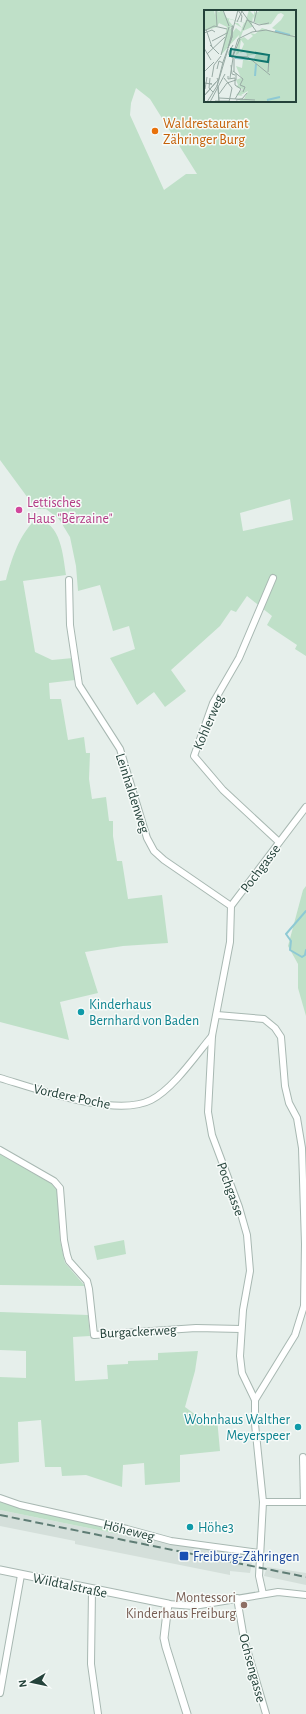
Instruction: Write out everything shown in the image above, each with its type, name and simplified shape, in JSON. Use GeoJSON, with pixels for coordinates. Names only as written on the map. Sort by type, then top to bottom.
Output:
{"type":"FeatureCollection","features":[{"type":"Feature","properties":{"kind":"street","name":"Kohlerweg"},"geometry":{"type":"LineString","coordinates":[[273,578],[239,658],[213,704],[194,756],[223,790],[279,842]]}},
{"type":"Feature","properties":{"kind":"street","name":"Leinhaldenweg"},"geometry":{"type":"LineString","coordinates":[[68,580],[70,625],[78,685],[120,749],[147,838],[154,851],[164,860],[231,906]]}},
{"type":"Feature","properties":{"kind":"street","name":"Pochgasse"},"geometry":{"type":"LineString","coordinates":[[263,1594],[258,1576],[263,1502],[255,1424],[255,1400],[242,1373],[240,1356],[241,1329],[250,1271],[247,1235],[239,1207],[212,1135],[208,1112],[212,1036],[230,942],[231,906],[306,807]]}},
{"type":"Feature","properties":{"kind":"street"},"geometry":{"type":"LineString","coordinates":[[217,1015],[264,1019],[275,1028],[281,1037],[285,1086],[289,1103],[297,1118],[302,1148],[305,1244],[304,1306],[294,1335],[255,1400]]}},
{"type":"Feature","properties":{"kind":"street","name":"Vordere Poche"},"geometry":{"type":"LineString","coordinates":[[0,1078],[45,1092],[103,1104],[140,1104],[152,1100],[165,1089],[212,1036]]}},
{"type":"Feature","properties":{"kind":"street","name":"Burgackerweg"},"geometry":{"type":"LineString","coordinates":[[0,1150],[54,1181],[60,1188],[64,1240],[67,1255],[72,1265],[86,1281],[89,1290],[94,1335],[196,1328],[241,1329]]}},
{"type":"Feature","properties":{"kind":"street"},"geometry":{"type":"LineString","coordinates":[[263,1502],[305,1502],[303,1457]]}},
{"type":"Feature","properties":{"kind":"street","name":"Höheweg"},"geometry":{"type":"LineString","coordinates":[[0,1498],[20,1505],[127,1529],[171,1541],[259,1553]]}},
{"type":"Feature","properties":{"kind":"street","name":"Wildtalstraße"},"geometry":{"type":"LineString","coordinates":[[0,1570],[92,1590],[168,1604],[194,1606],[278,1592],[306,1595]]}},
{"type":"Feature","properties":{"kind":"street"},"geometry":{"type":"LineString","coordinates":[[0,1693],[21,1575]]}},
{"type":"Feature","properties":{"kind":"street"},"geometry":{"type":"LineString","coordinates":[[92,1590],[91,1664],[98,1714]]}},
{"type":"Feature","properties":{"kind":"street","name":"Ochsengasse"},"geometry":{"type":"LineString","coordinates":[[237,1598],[244,1639],[266,1714]]}},
{"type":"Feature","properties":{"kind":"street"},"geometry":{"type":"LineString","coordinates":[[168,1604],[164,1638],[187,1714]]}},
{"type":"Feature","properties":{"kind":"shaded area"},"geometry":{"type":"Polygon","coordinates":[[[0,1510],[123,1535],[142,1536],[175,1545],[248,1555],[247,1561],[252,1563],[250,1573],[230,1571],[230,1575],[75,1544],[75,1541],[0,1526],[0,1510]]]}},
{"type":"Feature","properties":{"kind":"shaded area"},"geometry":{"type":"Polygon","coordinates":[[[267,1567],[306,1573],[306,1585],[264,1576],[267,1567]]]}},
{"type":"Feature","properties":{"kind":"green space"},"geometry":{"type":"Polygon","coordinates":[[[0,0],[306,0],[306,656],[295,649],[297,645],[267,625],[272,616],[247,596],[236,612],[231,610],[220,626],[171,670],[186,691],[165,707],[154,692],[137,705],[110,658],[135,649],[129,626],[113,631],[100,585],[78,591],[76,566],[70,537],[59,519],[46,509],[36,509],[0,460],[0,0]],[[136,88],[131,103],[130,115],[164,190],[186,174],[197,174],[150,99],[136,88]],[[290,499],[240,513],[243,531],[293,520],[290,499]]]}},
{"type":"Feature","properties":{"kind":"green space"},"geometry":{"type":"Polygon","coordinates":[[[36,519],[44,521],[51,526],[56,533],[62,549],[66,575],[23,581],[35,652],[52,660],[73,658],[75,680],[49,683],[50,699],[61,699],[68,740],[84,737],[86,753],[90,753],[89,779],[92,799],[106,797],[109,821],[113,821],[113,836],[117,861],[122,861],[128,899],[162,895],[168,943],[123,946],[85,952],[98,993],[60,1002],[69,1040],[0,1022],[0,581],[6,580],[14,555],[21,540],[30,525],[36,519]]]}},
{"type":"Feature","properties":{"kind":"green space"},"geometry":{"type":"Polygon","coordinates":[[[306,886],[306,1016],[298,988],[298,964],[288,946],[303,890],[306,886]]]}},
{"type":"Feature","properties":{"kind":"green space"},"geometry":{"type":"Polygon","coordinates":[[[0,1154],[57,1187],[60,1240],[65,1263],[85,1286],[0,1285],[0,1154]]]}},
{"type":"Feature","properties":{"kind":"green space"},"geometry":{"type":"Polygon","coordinates":[[[124,1240],[126,1254],[97,1260],[94,1246],[124,1240]]]}},
{"type":"Feature","properties":{"kind":"green space"},"geometry":{"type":"Polygon","coordinates":[[[0,1312],[88,1315],[90,1336],[73,1337],[75,1381],[108,1379],[107,1365],[128,1364],[128,1361],[158,1360],[158,1353],[198,1351],[195,1371],[185,1407],[200,1418],[217,1418],[220,1451],[180,1455],[180,1482],[145,1485],[144,1463],[123,1465],[122,1487],[86,1475],[62,1476],[61,1467],[45,1467],[41,1420],[18,1422],[19,1462],[0,1464],[0,1377],[26,1378],[26,1351],[0,1350],[0,1312]]]}},
{"type":"Feature","properties":{"kind":"green space"},"geometry":{"type":"Polygon","coordinates":[[[0,1501],[124,1533],[123,1535],[0,1510],[0,1501]]]}},
{"type":"Feature","properties":{"kind":"waterway"},"geometry":{"type":"LineString","coordinates":[[306,911],[286,934],[291,941],[290,950],[302,957],[305,955],[306,950]]}},
{"type":"Feature","properties":{"kind":"railway"},"geometry":{"type":"LineString","coordinates":[[0,1515],[306,1577]]}},
{"type":"Feature","properties":{"kind":"place","name":"Waldrestaurant Zähringer Burg"},"geometry":{"type":"Point","coordinates":[155,131]}},
{"type":"Feature","properties":{"kind":"place","name":"Lettisches Haus \"Bērzaine\""},"geometry":{"type":"Point","coordinates":[19,510]}},
{"type":"Feature","properties":{"kind":"place","name":"Kinderhaus Bernhard von Baden"},"geometry":{"type":"Point","coordinates":[81,1012]}},
{"type":"Feature","properties":{"kind":"place","name":"Wohnhaus Walther Meyerspeer"},"geometry":{"type":"Point","coordinates":[298,1427]}},
{"type":"Feature","properties":{"kind":"place","name":"Höhe3"},"geometry":{"type":"Point","coordinates":[190,1527]}},
{"type":"Feature","properties":{"kind":"place","name":"Freiburg-Zähringen"},"geometry":{"type":"Point","coordinates":[184,1556]}},
{"type":"Feature","properties":{"kind":"place","name":"Montessori Kinderhaus Freiburg"},"geometry":{"type":"Point","coordinates":[244,1605]}}]}
